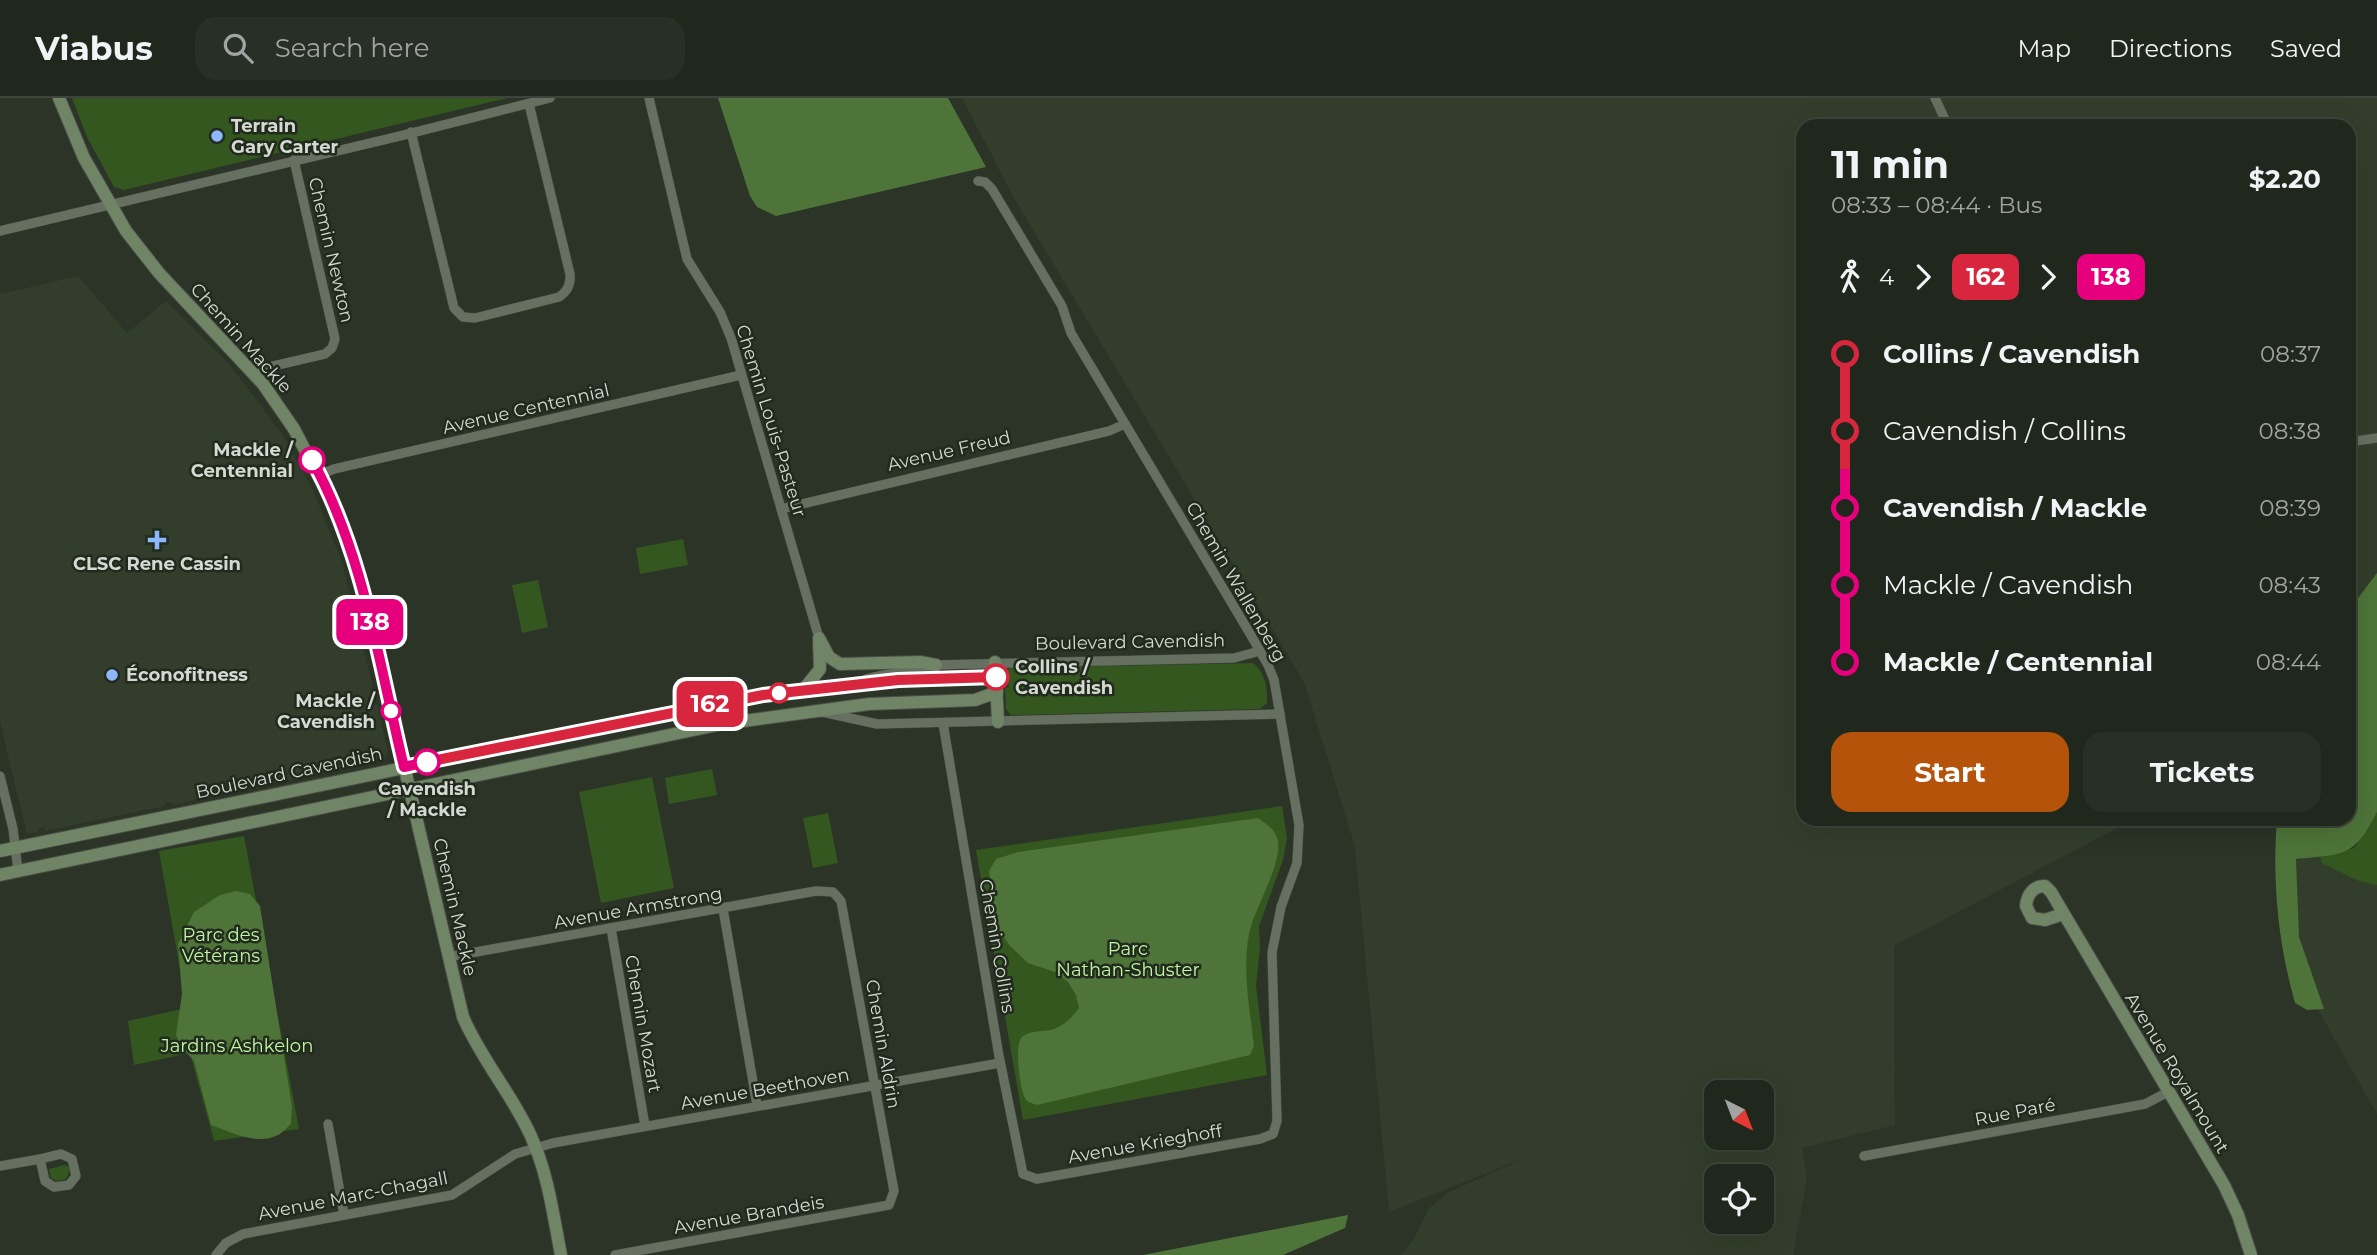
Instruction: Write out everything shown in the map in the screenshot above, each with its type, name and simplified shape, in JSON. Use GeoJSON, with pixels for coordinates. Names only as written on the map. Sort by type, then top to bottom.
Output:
{"type":"FeatureCollection","features":[{"type":"Feature","properties":{"kind":"main road","name":"Chemin Mackle"},"geometry":{"type":"LineString","coordinates":[[59,98],[78,147],[110,205],[153,267],[255,375],[294,429],[342,526],[359,577],[463,1017],[472,1038],[513,1103],[535,1147],[547,1177],[561,1255]]}},
{"type":"Feature","properties":{"kind":"main road"},"geometry":{"type":"LineString","coordinates":[[819,638],[829,657],[840,664],[920,662],[936,665]]}},
{"type":"Feature","properties":{"kind":"main road"},"geometry":{"type":"LineString","coordinates":[[804,689],[820,669],[819,638]]}},
{"type":"Feature","properties":{"kind":"main road"},"geometry":{"type":"LineString","coordinates":[[995,662],[998,722]]}},
{"type":"Feature","properties":{"kind":"main road","name":"Boulevard Cavendish"},"geometry":{"type":"LineString","coordinates":[[0,851],[727,701],[804,689],[898,680],[996,677]]}},
{"type":"Feature","properties":{"kind":"main road"},"geometry":{"type":"LineString","coordinates":[[0,875],[722,724],[869,704],[975,700],[997,692]]}},
{"type":"Feature","properties":{"kind":"main road","name":"Avenue Royalmount"},"geometry":{"type":"LineString","coordinates":[[2063,914],[2229,1195],[2251,1255]]}},
{"type":"Feature","properties":{"kind":"street"},"geometry":{"type":"LineString","coordinates":[[0,231],[550,98]]}},
{"type":"Feature","properties":{"kind":"street","name":"Chemin Louis-Pasteur"},"geometry":{"type":"LineString","coordinates":[[649,98],[687,259],[726,326],[819,638]]}},
{"type":"Feature","properties":{"kind":"street"},"geometry":{"type":"LineString","coordinates":[[1935,98],[1945,119]]}},
{"type":"Feature","properties":{"kind":"street"},"geometry":{"type":"LineString","coordinates":[[411,132],[454,308],[463,317],[475,318],[559,297],[566,291],[570,281],[529,104]]}},
{"type":"Feature","properties":{"kind":"street","name":"Chemin Newton"},"geometry":{"type":"LineString","coordinates":[[255,375],[270,367],[325,354],[332,348],[335,339],[294,160]]}},
{"type":"Feature","properties":{"kind":"street","name":"Chemin Wallenberg"},"geometry":{"type":"LineString","coordinates":[[978,181],[985,182],[992,189],[1056,295],[1071,333],[1260,651],[1274,680],[1297,808],[1299,841],[1297,863],[1281,907],[1272,953],[1277,1121],[1273,1134]]}},
{"type":"Feature","properties":{"kind":"street","name":"Avenue Centennial"},"geometry":{"type":"LineString","coordinates":[[319,475],[334,469],[741,375]]}},
{"type":"Feature","properties":{"kind":"street","name":"Avenue Freud"},"geometry":{"type":"LineString","coordinates":[[781,509],[1109,431],[1125,424]]}},
{"type":"Feature","properties":{"kind":"street"},"geometry":{"type":"LineString","coordinates":[[2356,441],[2377,438]]}},
{"type":"Feature","properties":{"kind":"street","name":"Boulevard Cavendish"},"geometry":{"type":"LineString","coordinates":[[834,688],[898,671],[936,665],[1234,658],[1260,651]]}},
{"type":"Feature","properties":{"kind":"street"},"geometry":{"type":"LineString","coordinates":[[818,711],[869,724],[1280,714]]}},
{"type":"Feature","properties":{"kind":"street","name":"Chemin Collins"},"geometry":{"type":"LineString","coordinates":[[943,723],[1000,1063],[1023,1174]]}},
{"type":"Feature","properties":{"kind":"street"},"geometry":{"type":"LineString","coordinates":[[0,776],[18,871]]}},
{"type":"Feature","properties":{"kind":"street","name":"Avenue Armstrong"},"geometry":{"type":"LineString","coordinates":[[448,957],[816,891],[833,892]]}},
{"type":"Feature","properties":{"kind":"street","name":"Chemin Aldrin"},"geometry":{"type":"LineString","coordinates":[[833,892],[841,901],[894,1191],[889,1205]]}},
{"type":"Feature","properties":{"kind":"street"},"geometry":{"type":"LineString","coordinates":[[723,909],[757,1105]]}},
{"type":"Feature","properties":{"kind":"street","name":"Chemin Mozart"},"geometry":{"type":"LineString","coordinates":[[611,928],[645,1126]]}},
{"type":"Feature","properties":{"kind":"street","name":"Avenue Beethoven"},"geometry":{"type":"LineString","coordinates":[[535,1147],[1000,1063]]}},
{"type":"Feature","properties":{"kind":"street","name":"Rue Paré"},"geometry":{"type":"LineString","coordinates":[[1864,1156],[2144,1104],[2168,1092]]}},
{"type":"Feature","properties":{"kind":"street"},"geometry":{"type":"LineString","coordinates":[[328,1124],[344,1214]]}},
{"type":"Feature","properties":{"kind":"street","name":"Avenue Krieghoff"},"geometry":{"type":"LineString","coordinates":[[1023,1174],[1037,1179],[1260,1139],[1273,1134]]}},
{"type":"Feature","properties":{"kind":"street","name":"Avenue Marc-Chagall"},"geometry":{"type":"LineString","coordinates":[[216,1255],[226,1242],[243,1234],[452,1195],[516,1154],[535,1147]]}},
{"type":"Feature","properties":{"kind":"street"},"geometry":{"type":"LineString","coordinates":[[0,1166],[57,1154],[69,1156],[74,1166],[74,1180],[64,1186],[50,1186],[40,1159]]}},
{"type":"Feature","properties":{"kind":"street","name":"Avenue Brandeis"},"geometry":{"type":"LineString","coordinates":[[615,1255],[889,1205]]}},
{"type":"Feature","properties":{"kind":"shaded area"},"geometry":{"type":"Polygon","coordinates":[[[962,98],[2377,98],[2377,614],[2356,649],[2356,119],[1796,119],[1796,826],[2121,826],[1894,946],[1895,1125],[1802,1148],[1807,1179],[1793,1255],[1401,1255],[1414,1239],[1429,1208],[1449,1192],[1527,1157],[1389,1212],[1355,847],[1304,682],[1014,198],[962,98]]]}},
{"type":"Feature","properties":{"kind":"shaded area"},"geometry":{"type":"Polygon","coordinates":[[[78,276],[127,333],[166,301],[230,365],[282,434],[313,490],[342,562],[373,687],[373,705],[377,704],[388,752],[383,760],[232,792],[220,785],[200,790],[199,796],[193,801],[173,805],[172,802],[165,803],[165,806],[45,831],[44,827],[38,829],[38,832],[27,834],[0,722],[0,294],[78,276]]]}},
{"type":"Feature","properties":{"kind":"shaded area"},"geometry":{"type":"Polygon","coordinates":[[[2377,848],[2377,1114],[2288,957],[2282,861],[2377,848]]]}},
{"type":"Feature","properties":{"kind":"green space"},"geometry":{"type":"Polygon","coordinates":[[[72,98],[507,98],[124,190],[114,187],[87,137],[72,98]]]}},
{"type":"Feature","properties":{"kind":"green space"},"geometry":{"type":"Polygon","coordinates":[[[718,98],[948,98],[986,167],[776,216],[757,207],[750,196],[718,98]]]}},
{"type":"Feature","properties":{"kind":"green space"},"geometry":{"type":"Polygon","coordinates":[[[683,539],[688,565],[640,574],[636,548],[683,539]]]}},
{"type":"Feature","properties":{"kind":"green space"},"geometry":{"type":"Polygon","coordinates":[[[2377,573],[2377,812],[2361,838],[2346,851],[2296,859],[2299,937],[2324,1009],[2307,1010],[2295,1003],[2281,935],[2276,889],[2277,826],[2356,826],[2356,601],[2377,573]]]}},
{"type":"Feature","properties":{"kind":"green space"},"geometry":{"type":"Polygon","coordinates":[[[538,580],[548,627],[522,633],[512,585],[538,580]]]}},
{"type":"Feature","properties":{"kind":"green space"},"geometry":{"type":"Polygon","coordinates":[[[1253,663],[1263,676],[1266,687],[1267,703],[1260,709],[1011,715],[1006,709],[1005,688],[1009,687],[1005,674],[1010,668],[1253,663]]]}},
{"type":"Feature","properties":{"kind":"green space"},"geometry":{"type":"Polygon","coordinates":[[[712,769],[717,795],[669,804],[665,778],[712,769]]]}},
{"type":"Feature","properties":{"kind":"green space"},"geometry":{"type":"Polygon","coordinates":[[[652,777],[674,888],[601,903],[579,792],[652,777]]]}},
{"type":"Feature","properties":{"kind":"green space","name":"Parc Nathan-Shuster"},"geometry":{"type":"Polygon","coordinates":[[[1282,806],[1287,838],[1283,860],[1259,926],[1256,986],[1267,1075],[1023,1120],[976,850],[1282,806]]]}},
{"type":"Feature","properties":{"kind":"green space"},"geometry":{"type":"Polygon","coordinates":[[[2377,812],[2377,885],[2359,881],[2322,863],[2320,857],[2354,848],[2377,812]]]}},
{"type":"Feature","properties":{"kind":"green space"},"geometry":{"type":"Polygon","coordinates":[[[828,813],[838,863],[813,868],[803,818],[828,813]]]}},
{"type":"Feature","properties":{"kind":"green space","name":"Parc Nathan-Shuster"},"geometry":{"type":"Polygon","coordinates":[[[1258,818],[1276,834],[1278,852],[1252,924],[1247,948],[1247,990],[1254,1046],[1250,1055],[1037,1105],[1027,1101],[1022,1091],[1018,1056],[1022,1037],[1058,1027],[1079,1008],[1076,995],[1068,982],[1055,972],[1028,963],[1010,946],[997,927],[989,871],[996,859],[1018,852],[1258,818]]]}},
{"type":"Feature","properties":{"kind":"green space"},"geometry":{"type":"Polygon","coordinates":[[[244,836],[299,1129],[214,1141],[190,1053],[134,1065],[128,1021],[187,1008],[159,851],[244,836]]]}},
{"type":"Feature","properties":{"kind":"green space"},"geometry":{"type":"Polygon","coordinates":[[[236,891],[250,894],[260,906],[292,1107],[291,1124],[280,1134],[270,1138],[253,1139],[211,1125],[194,1061],[181,1046],[176,1035],[182,994],[178,944],[194,912],[220,895],[236,891]]]}},
{"type":"Feature","properties":{"kind":"green space"},"geometry":{"type":"Polygon","coordinates":[[[64,1165],[70,1170],[66,1179],[57,1181],[51,1178],[49,1169],[64,1165]]]}},
{"type":"Feature","properties":{"kind":"green space"},"geometry":{"type":"Polygon","coordinates":[[[1348,1215],[1345,1228],[1283,1255],[1143,1255],[1348,1215]]]}},
{"type":"Feature","properties":{"kind":"bus line","name":"138"},"geometry":{"type":"LineString","coordinates":[[312,460],[340,519],[352,552],[404,767],[427,762]]}},
{"type":"Feature","properties":{"kind":"bus line","name":"162"},"geometry":{"type":"LineString","coordinates":[[427,762],[763,695],[898,680],[996,677]]}},
{"type":"Feature","properties":{"kind":"place","name":"Terrain Gary Carter"},"geometry":{"type":"Point","coordinates":[217,136]}},
{"type":"Feature","properties":{"kind":"place","name":"Mackle / Centennial"},"geometry":{"type":"Point","coordinates":[312,460]}},
{"type":"Feature","properties":{"kind":"place","name":"CLSC Rene Cassin"},"geometry":{"type":"Point","coordinates":[157,540]}},
{"type":"Feature","properties":{"kind":"place","name":"Éconofitness"},"geometry":{"type":"Point","coordinates":[112,675]}},
{"type":"Feature","properties":{"kind":"place","name":"Collins / Cavendish"},"geometry":{"type":"Point","coordinates":[996,677]}},
{"type":"Feature","properties":{"kind":"place","name":"Mackle / Cavendish"},"geometry":{"type":"Point","coordinates":[391,711]}},
{"type":"Feature","properties":{"kind":"place","name":"Cavendish / Mackle"},"geometry":{"type":"Point","coordinates":[427,762]}},
{"type":"Feature","properties":{"kind":"park label","name":"Parc des Vétérans"},"geometry":{"type":"Point","coordinates":[221,945]}},
{"type":"Feature","properties":{"kind":"park label","name":"Jardins Ashkelon"},"geometry":{"type":"Point","coordinates":[237,1046]}}]}
